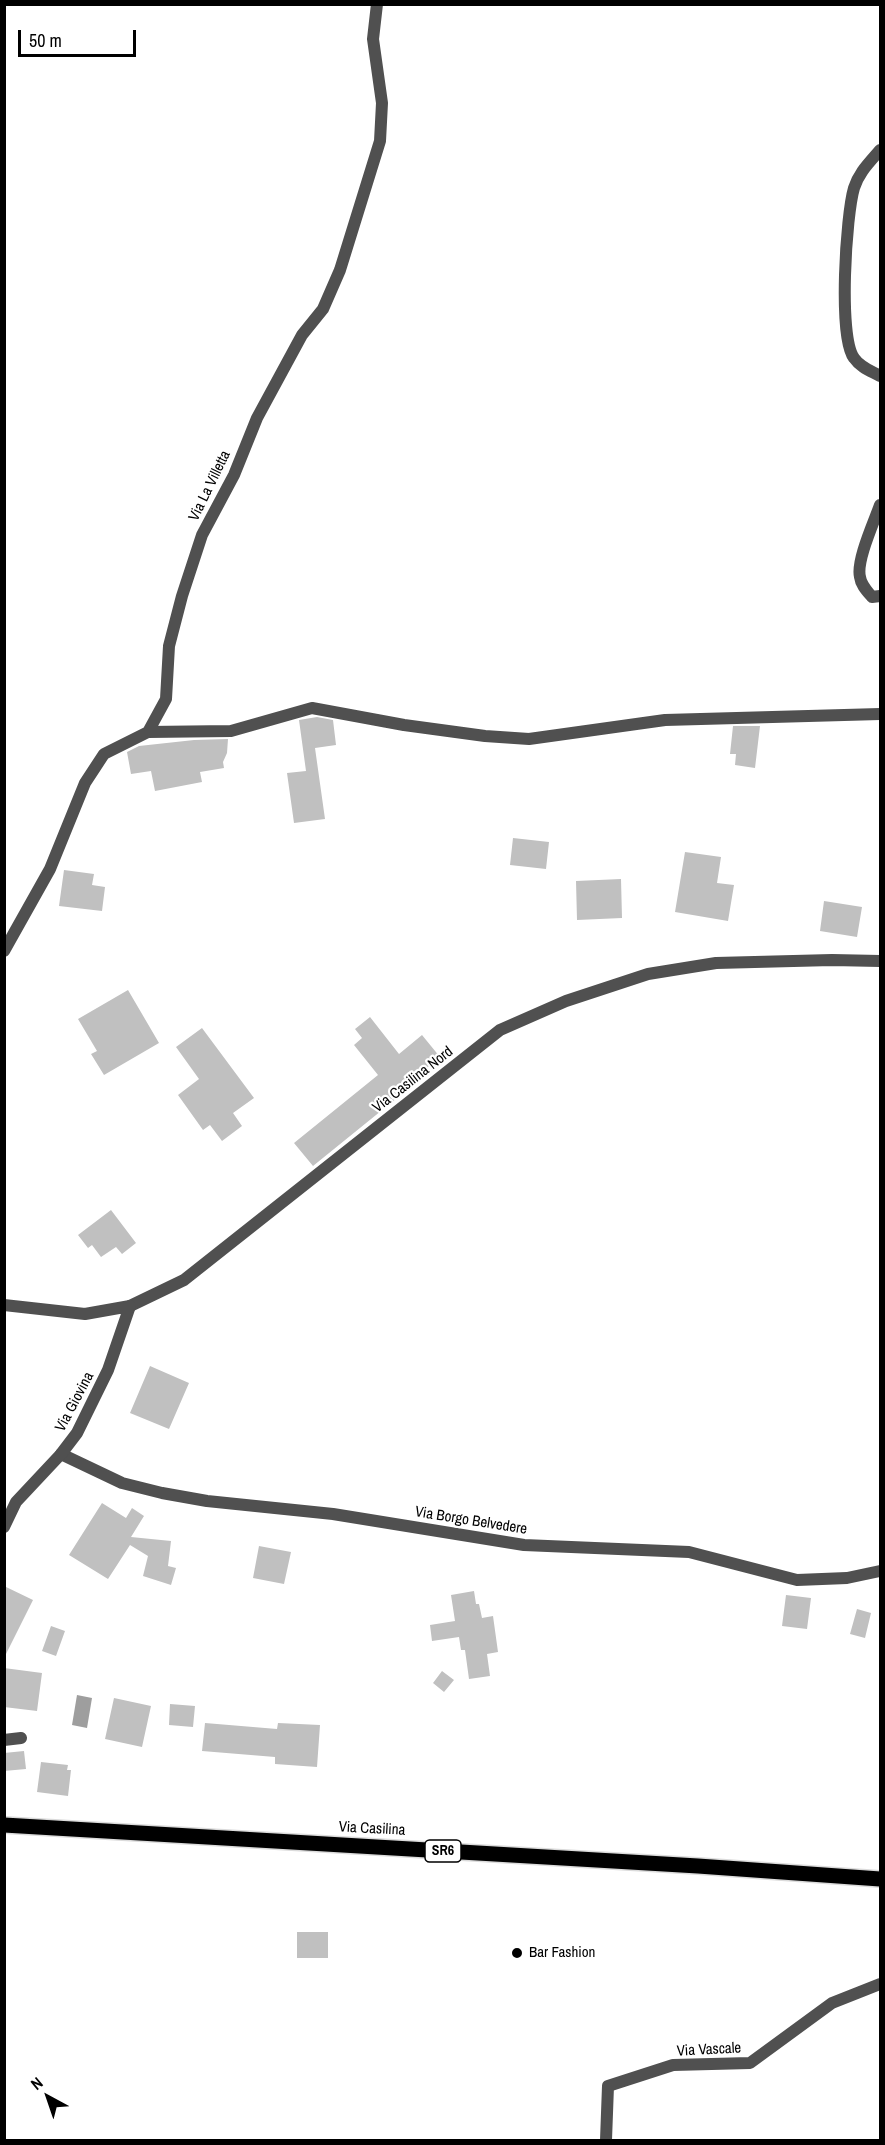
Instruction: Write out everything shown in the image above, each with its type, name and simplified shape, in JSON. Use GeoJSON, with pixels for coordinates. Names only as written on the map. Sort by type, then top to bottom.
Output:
{"type":"FeatureCollection","features":[{"type":"Feature","properties":{"kind":"main road","name":"Via Casilina"},"geometry":{"type":"LineString","coordinates":[[4,1826],[880,1879]]}},
{"type":"Feature","properties":{"kind":"street","name":"Via La Villetta"},"geometry":{"type":"LineString","coordinates":[[148,732],[166,699],[170,646],[182,596],[202,535],[234,475],[257,418],[302,335],[323,309],[340,270],[380,141],[381,103],[373,39],[377,4]]}},
{"type":"Feature","properties":{"kind":"street"},"geometry":{"type":"LineString","coordinates":[[880,150],[861,171],[855,186],[850,203],[846,265],[846,334],[849,349],[861,366],[880,376]]}},
{"type":"Feature","properties":{"kind":"street"},"geometry":{"type":"LineString","coordinates":[[880,505],[863,553],[859,576],[872,597],[880,596]]}},
{"type":"Feature","properties":{"kind":"street"},"geometry":{"type":"LineString","coordinates":[[4,951],[50,869],[85,783],[104,754],[148,732],[231,731],[312,708],[485,736],[529,739],[665,720],[880,714]]}},
{"type":"Feature","properties":{"kind":"street","name":"Via Casilina Nord"},"geometry":{"type":"LineString","coordinates":[[4,1305],[85,1314],[130,1306],[184,1280],[500,1030],[566,1001],[648,974],[716,963],[880,961]]}},
{"type":"Feature","properties":{"kind":"street","name":"Via Giovina"},"geometry":{"type":"LineString","coordinates":[[4,1527],[20,1496],[62,1454],[77,1433],[106,1376],[130,1306]]}},
{"type":"Feature","properties":{"kind":"street","name":"Via Borgo Belvedere"},"geometry":{"type":"LineString","coordinates":[[62,1454],[122,1483],[207,1501],[333,1514],[524,1545],[689,1552],[797,1580],[847,1578],[880,1571]]}},
{"type":"Feature","properties":{"kind":"street"},"geometry":{"type":"LineString","coordinates":[[4,1740],[21,1738]]}},
{"type":"Feature","properties":{"kind":"street","name":"Via Vascale"},"geometry":{"type":"LineString","coordinates":[[606,2140],[608,2086],[673,2066],[750,2063],[832,2002],[880,1984]]}},
{"type":"Feature","properties":{"kind":"shaded area"},"geometry":{"type":"Polygon","coordinates":[[[77,1695],[92,1698],[87,1728],[72,1725],[77,1695]]]}},
{"type":"Feature","properties":{"kind":"building"},"geometry":{"type":"Polygon","coordinates":[[[317,717],[333,720],[336,745],[315,748],[325,819],[294,823],[287,773],[306,771],[299,720],[317,717]]]}},
{"type":"Feature","properties":{"kind":"building"},"geometry":{"type":"Polygon","coordinates":[[[733,726],[760,726],[755,768],[735,765],[736,754],[730,754],[733,726]]]}},
{"type":"Feature","properties":{"kind":"building"},"geometry":{"type":"Polygon","coordinates":[[[228,739],[227,753],[223,762],[224,768],[200,772],[202,782],[155,791],[151,771],[131,774],[127,752],[139,746],[228,739]]]}},
{"type":"Feature","properties":{"kind":"building"},"geometry":{"type":"Polygon","coordinates":[[[513,838],[549,842],[546,869],[510,865],[513,838]]]}},
{"type":"Feature","properties":{"kind":"building"},"geometry":{"type":"Polygon","coordinates":[[[685,852],[721,857],[717,883],[734,885],[728,921],[675,912],[685,852]]]}},
{"type":"Feature","properties":{"kind":"building"},"geometry":{"type":"Polygon","coordinates":[[[64,870],[94,874],[92,885],[105,887],[102,911],[59,906],[64,870]]]}},
{"type":"Feature","properties":{"kind":"building"},"geometry":{"type":"Polygon","coordinates":[[[621,879],[622,918],[577,920],[576,881],[621,879]]]}},
{"type":"Feature","properties":{"kind":"building"},"geometry":{"type":"Polygon","coordinates":[[[824,901],[862,907],[857,937],[820,931],[824,901]]]}},
{"type":"Feature","properties":{"kind":"building"},"geometry":{"type":"Polygon","coordinates":[[[128,990],[159,1043],[104,1075],[91,1054],[97,1051],[78,1019],[128,990]]]}},
{"type":"Feature","properties":{"kind":"building"},"geometry":{"type":"Polygon","coordinates":[[[370,1017],[399,1054],[422,1035],[440,1057],[394,1095],[397,1098],[313,1166],[294,1143],[378,1075],[354,1045],[362,1038],[355,1029],[370,1017]]]}},
{"type":"Feature","properties":{"kind":"building"},"geometry":{"type":"Polygon","coordinates":[[[202,1028],[254,1098],[233,1113],[242,1126],[222,1141],[210,1125],[203,1130],[178,1095],[199,1079],[176,1047],[202,1028]]]}},
{"type":"Feature","properties":{"kind":"building"},"geometry":{"type":"Polygon","coordinates":[[[111,1210],[136,1243],[122,1254],[116,1247],[101,1257],[92,1245],[88,1248],[78,1235],[111,1210]]]}},
{"type":"Feature","properties":{"kind":"building"},"geometry":{"type":"Polygon","coordinates":[[[150,1366],[189,1383],[169,1429],[130,1413],[150,1366]]]}},
{"type":"Feature","properties":{"kind":"building"},"geometry":{"type":"Polygon","coordinates":[[[102,1503],[126,1518],[132,1508],[144,1516],[131,1537],[171,1541],[168,1566],[176,1568],[171,1585],[143,1576],[148,1556],[130,1545],[108,1579],[69,1555],[102,1503]]]}},
{"type":"Feature","properties":{"kind":"building"},"geometry":{"type":"Polygon","coordinates":[[[259,1546],[291,1552],[284,1584],[253,1578],[259,1546]]]}},
{"type":"Feature","properties":{"kind":"building"},"geometry":{"type":"Polygon","coordinates":[[[4,1586],[33,1600],[4,1658],[4,1586]]]}},
{"type":"Feature","properties":{"kind":"building"},"geometry":{"type":"Polygon","coordinates":[[[474,1591],[482,1618],[493,1616],[498,1652],[487,1654],[490,1676],[469,1679],[465,1650],[461,1650],[459,1637],[432,1641],[430,1625],[455,1621],[451,1595],[474,1591]]]}},
{"type":"Feature","properties":{"kind":"building"},"geometry":{"type":"Polygon","coordinates":[[[786,1595],[811,1598],[807,1629],[782,1626],[786,1595]]]}},
{"type":"Feature","properties":{"kind":"building"},"geometry":{"type":"Polygon","coordinates":[[[857,1609],[871,1613],[865,1638],[850,1634],[857,1609]]]}},
{"type":"Feature","properties":{"kind":"building"},"geometry":{"type":"Polygon","coordinates":[[[51,1626],[65,1631],[56,1656],[42,1651],[51,1626]]]}},
{"type":"Feature","properties":{"kind":"building"},"geometry":{"type":"Polygon","coordinates":[[[4,1668],[42,1673],[37,1711],[4,1707],[4,1668]]]}},
{"type":"Feature","properties":{"kind":"building"},"geometry":{"type":"Polygon","coordinates":[[[442,1671],[454,1680],[444,1692],[433,1683],[442,1671]]]}},
{"type":"Feature","properties":{"kind":"building"},"geometry":{"type":"Polygon","coordinates":[[[114,1698],[151,1706],[142,1747],[105,1739],[114,1698]]]}},
{"type":"Feature","properties":{"kind":"building"},"geometry":{"type":"Polygon","coordinates":[[[170,1704],[195,1706],[193,1727],[169,1725],[170,1704]]]}},
{"type":"Feature","properties":{"kind":"building"},"geometry":{"type":"Polygon","coordinates":[[[205,1723],[277,1729],[278,1723],[320,1725],[317,1767],[275,1764],[275,1757],[202,1751],[205,1723]]]}},
{"type":"Feature","properties":{"kind":"building"},"geometry":{"type":"Polygon","coordinates":[[[24,1751],[26,1769],[4,1771],[4,1753],[24,1751]]]}},
{"type":"Feature","properties":{"kind":"building"},"geometry":{"type":"Polygon","coordinates":[[[41,1762],[68,1765],[67,1770],[71,1770],[68,1796],[37,1792],[41,1762]]]}},
{"type":"Feature","properties":{"kind":"building"},"geometry":{"type":"Polygon","coordinates":[[[297,1932],[328,1932],[328,1958],[297,1958],[297,1932]]]}},
{"type":"Feature","properties":{"kind":"place","name":"Bar Fashion"},"geometry":{"type":"Point","coordinates":[517,1953]}}]}
